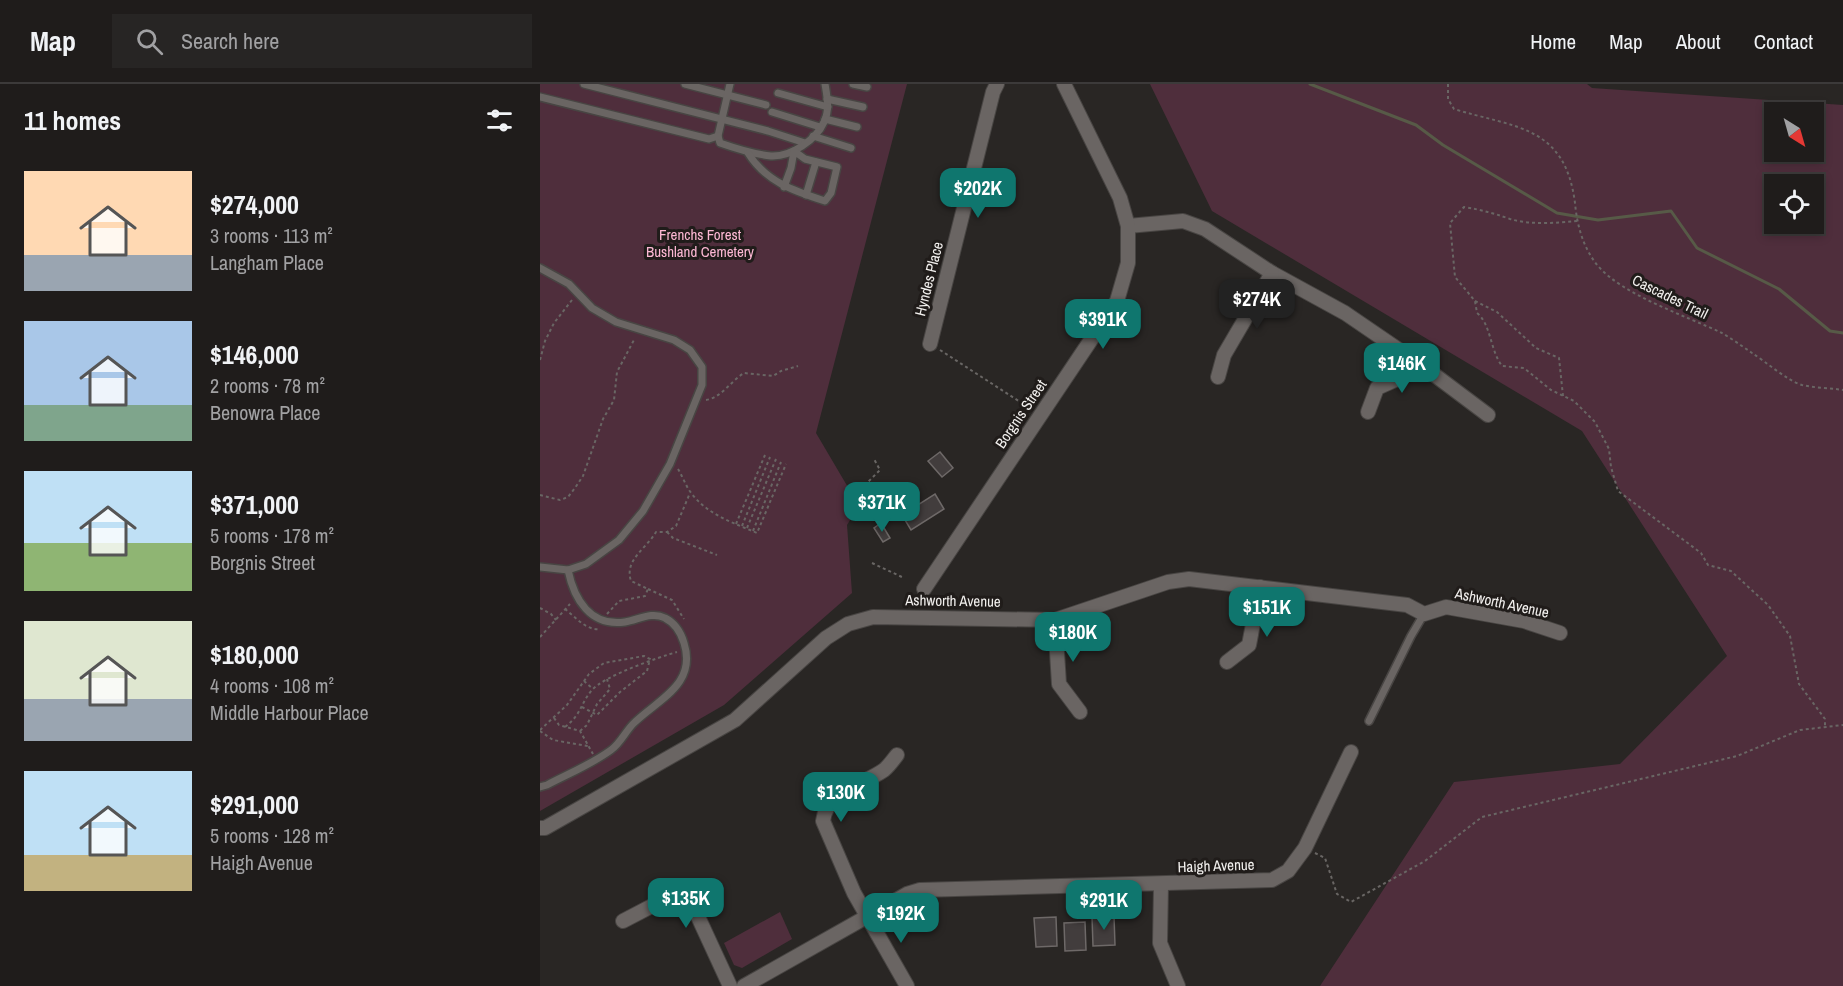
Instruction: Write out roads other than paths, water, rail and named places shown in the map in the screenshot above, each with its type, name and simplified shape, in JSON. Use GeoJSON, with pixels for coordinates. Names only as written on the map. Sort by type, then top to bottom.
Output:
{"type":"FeatureCollection","features":[{"type":"Feature","properties":{"kind":"street","name":"Hyndes Place"},"geometry":{"type":"LineString","coordinates":[[930,344],[993,92],[997,84]]}},
{"type":"Feature","properties":{"kind":"street","name":"Borgnis Street"},"geometry":{"type":"LineString","coordinates":[[924,588],[1117,301],[1128,263],[1128,226],[1120,198],[1064,84]]}},
{"type":"Feature","properties":{"kind":"street"},"geometry":{"type":"LineString","coordinates":[[1128,226],[1183,220],[1205,229],[1272,273],[1345,313],[1424,367],[1488,415]]}},
{"type":"Feature","properties":{"kind":"street"},"geometry":{"type":"LineString","coordinates":[[1218,377],[1224,355],[1272,273]]}},
{"type":"Feature","properties":{"kind":"street"},"geometry":{"type":"LineString","coordinates":[[1368,412],[1377,388],[1424,367]]}},
{"type":"Feature","properties":{"kind":"street","name":"Ashworth Avenue"},"geometry":{"type":"LineString","coordinates":[[540,828],[545,828],[735,720],[826,638],[848,624],[873,617],[1055,620],[1168,582],[1189,579],[1407,605],[1424,614],[1446,607],[1524,621],[1560,633]]}},
{"type":"Feature","properties":{"kind":"street"},"geometry":{"type":"LineString","coordinates":[[1227,662],[1249,645],[1260,587]]}},
{"type":"Feature","properties":{"kind":"street"},"geometry":{"type":"LineString","coordinates":[[1055,620],[1059,684],[1080,712]]}},
{"type":"Feature","properties":{"kind":"street","name":"Haigh Avenue"},"geometry":{"type":"LineString","coordinates":[[744,986],[907,894],[920,890],[1161,885],[1272,880],[1288,871],[1305,848],[1350,752]]}},
{"type":"Feature","properties":{"kind":"street"},"geometry":{"type":"LineString","coordinates":[[897,755],[885,769],[832,800],[824,811],[823,821],[854,893],[907,986]]}},
{"type":"Feature","properties":{"kind":"street"},"geometry":{"type":"LineString","coordinates":[[1161,885],[1161,943],[1178,986]]}},
{"type":"Feature","properties":{"kind":"street"},"geometry":{"type":"LineString","coordinates":[[623,921],[669,897],[684,899],[694,908],[730,986]]}},
{"type":"Feature","properties":{"kind":"lane"},"geometry":{"type":"LineString","coordinates":[[584,84],[796,138],[805,143]]}},
{"type":"Feature","properties":{"kind":"lane"},"geometry":{"type":"LineString","coordinates":[[685,84],[766,105]]}},
{"type":"Feature","properties":{"kind":"lane"},"geometry":{"type":"LineString","coordinates":[[730,84],[718,136],[720,143],[748,153],[774,156],[794,151],[813,136],[820,127],[825,118],[827,103],[825,84]]}},
{"type":"Feature","properties":{"kind":"lane"},"geometry":{"type":"LineString","coordinates":[[853,84],[867,87]]}},
{"type":"Feature","properties":{"kind":"lane"},"geometry":{"type":"LineString","coordinates":[[778,93],[827,103],[863,107]]}},
{"type":"Feature","properties":{"kind":"lane"},"geometry":{"type":"LineString","coordinates":[[540,97],[709,139],[718,136]]}},
{"type":"Feature","properties":{"kind":"lane"},"geometry":{"type":"LineString","coordinates":[[772,112],[820,127]]}},
{"type":"Feature","properties":{"kind":"lane"},"geometry":{"type":"LineString","coordinates":[[825,118],[857,127]]}},
{"type":"Feature","properties":{"kind":"lane"},"geometry":{"type":"LineString","coordinates":[[813,136],[851,148]]}},
{"type":"Feature","properties":{"kind":"lane"},"geometry":{"type":"LineString","coordinates":[[748,153],[757,166],[784,187],[825,201],[831,193],[837,167],[805,159],[794,151]]}},
{"type":"Feature","properties":{"kind":"lane"},"geometry":{"type":"LineString","coordinates":[[784,187],[792,168],[794,151]]}},
{"type":"Feature","properties":{"kind":"lane"},"geometry":{"type":"LineString","coordinates":[[806,195],[816,162]]}},
{"type":"Feature","properties":{"kind":"lane"},"geometry":{"type":"LineString","coordinates":[[540,268],[569,284],[592,308],[616,322],[674,340],[690,350],[702,368],[702,385],[670,464],[643,511],[619,540],[585,564],[568,570],[540,567]]}},
{"type":"Feature","properties":{"kind":"lane"},"geometry":{"type":"LineString","coordinates":[[540,787],[612,749],[635,722],[664,700],[682,680],[688,654],[681,633],[664,617],[645,616],[625,622],[603,620],[585,610],[572,591],[568,570]]}},
{"type":"Feature","properties":{"kind":"lane"},"geometry":{"type":"LineString","coordinates":[[1369,721],[1424,614]]}},
{"type":"Feature","properties":{"kind":"waterway"},"geometry":{"type":"LineString","coordinates":[[1310,84],[1416,125],[1443,145],[1557,213],[1598,220],[1671,211],[1697,248],[1779,289],[1830,331],[1843,333]]}},
{"type":"Feature","properties":{"kind":"park label","name":"Frenchs Forest Bushland Cemetery"},"geometry":{"type":"Point","coordinates":[700,244]}}]}
